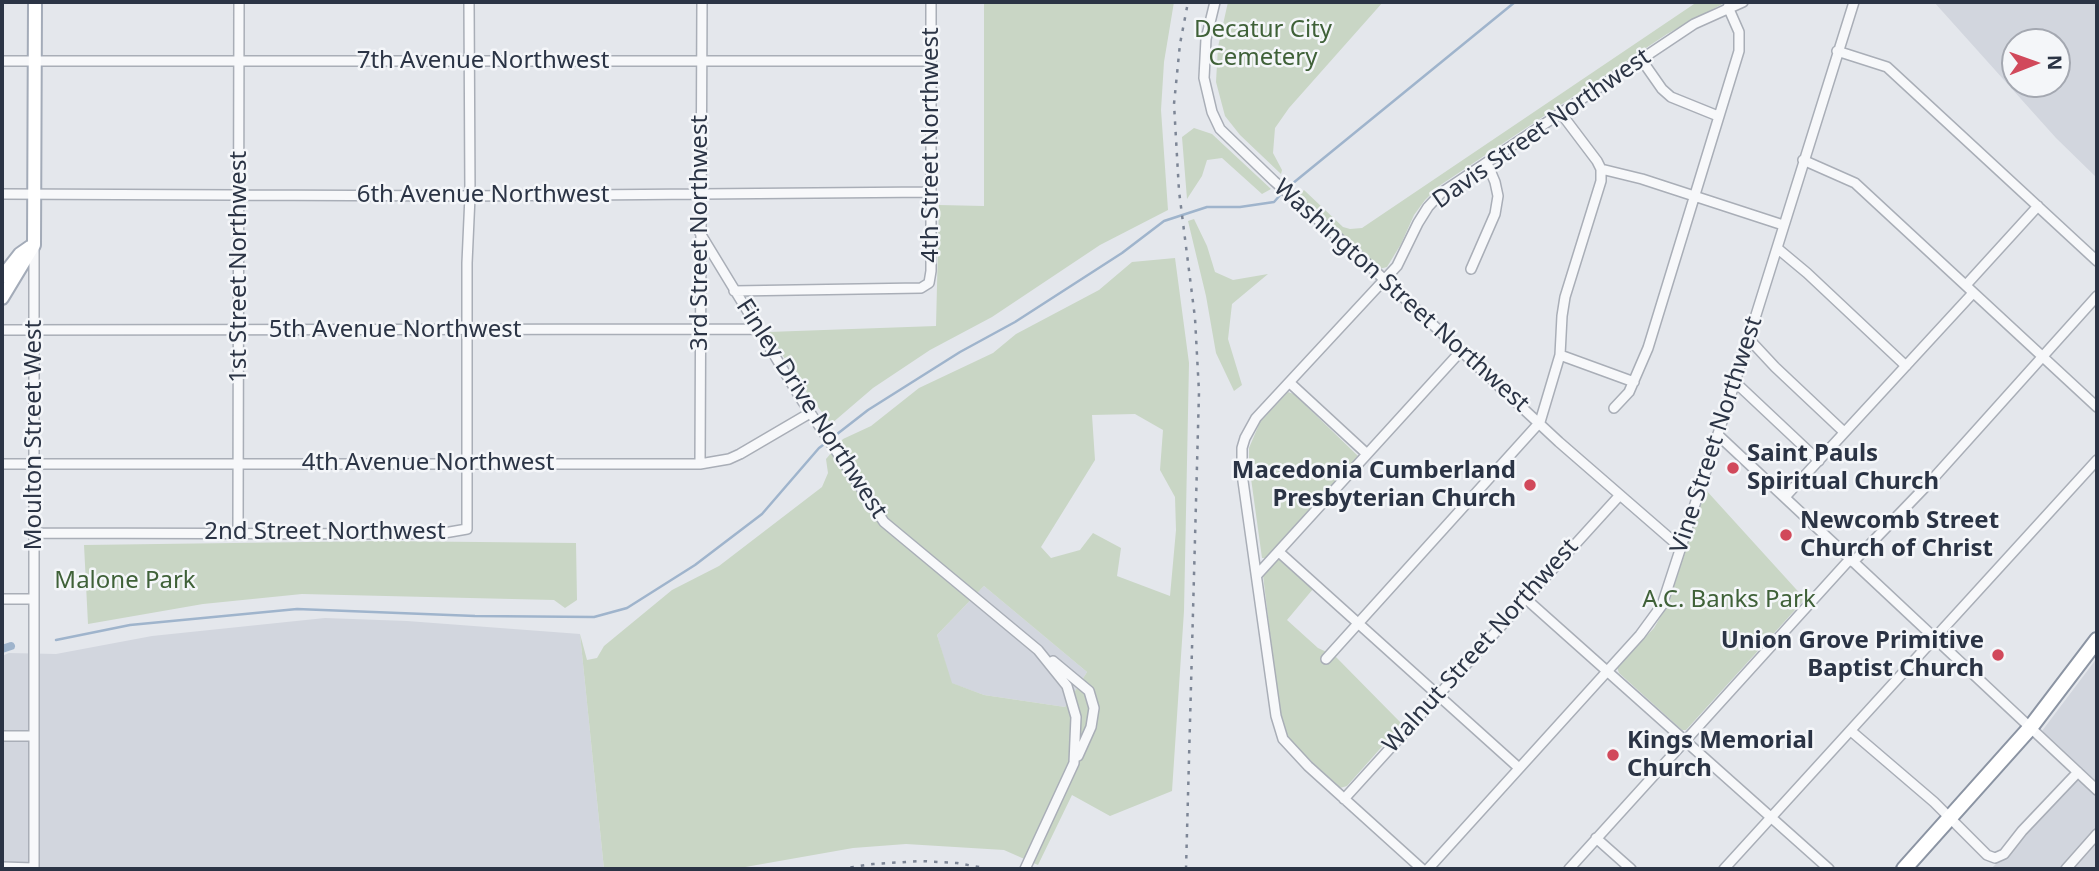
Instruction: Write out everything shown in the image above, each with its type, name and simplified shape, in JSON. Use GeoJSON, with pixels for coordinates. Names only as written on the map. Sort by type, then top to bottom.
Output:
{"type":"FeatureCollection","features":[{"type":"Feature","properties":{"kind":"highway"},"geometry":{"type":"LineString","coordinates":[[1904,869],[2030,728],[2097,640]]}},
{"type":"Feature","properties":{"kind":"main road","name":"Moulton Street West"},"geometry":{"type":"LineString","coordinates":[[34,245],[35,2]]}},
{"type":"Feature","properties":{"kind":"main road"},"geometry":{"type":"LineString","coordinates":[[2,277],[20,254],[34,245]]}},
{"type":"Feature","properties":{"kind":"main road"},"geometry":{"type":"LineString","coordinates":[[2,298],[34,245]]}},
{"type":"Feature","properties":{"kind":"street","name":"1st Street Northwest"},"geometry":{"type":"LineString","coordinates":[[239,2],[239,533]]}},
{"type":"Feature","properties":{"kind":"street","name":"2nd Street Northwest"},"geometry":{"type":"LineString","coordinates":[[34,533],[398,534],[467,529],[470,196],[468,2]]}},
{"type":"Feature","properties":{"kind":"street","name":"3rd Street Northwest"},"geometry":{"type":"LineString","coordinates":[[700,464],[702,2]]}},
{"type":"Feature","properties":{"kind":"street","name":"4th Street Northwest"},"geometry":{"type":"LineString","coordinates":[[734,291],[925,287],[931,278],[931,2]]}},
{"type":"Feature","properties":{"kind":"street","name":"Washington Street Northwest"},"geometry":{"type":"LineString","coordinates":[[1215,2],[1206,39],[1205,86],[1220,129],[1461,351],[1681,548]]}},
{"type":"Feature","properties":{"kind":"street","name":"Davis Street Northwest"},"geometry":{"type":"LineString","coordinates":[[1422,869],[1288,746],[1279,730],[1242,474],[1242,448],[1256,418],[1384,280],[1402,258],[1428,207],[1449,187],[1695,24],[1743,2]]}},
{"type":"Feature","properties":{"kind":"street"},"geometry":{"type":"LineString","coordinates":[[1601,169],[1694,195],[1783,225],[1853,2]]}},
{"type":"Feature","properties":{"kind":"street"},"geometry":{"type":"LineString","coordinates":[[1614,408],[1623,400],[1634,382],[1648,348],[1740,40],[1728,7]]}},
{"type":"Feature","properties":{"kind":"street"},"geometry":{"type":"LineString","coordinates":[[1838,51],[1887,68],[2097,261]]}},
{"type":"Feature","properties":{"kind":"street"},"geometry":{"type":"LineString","coordinates":[[1641,59],[1662,89],[1671,97],[1718,116]]}},
{"type":"Feature","properties":{"kind":"street","name":"7th Avenue Northwest"},"geometry":{"type":"LineString","coordinates":[[2,61],[931,61]]}},
{"type":"Feature","properties":{"kind":"street"},"geometry":{"type":"LineString","coordinates":[[1326,659],[1540,422],[1560,355],[1565,298],[1599,190],[1601,169],[1560,112]]}},
{"type":"Feature","properties":{"kind":"street"},"geometry":{"type":"LineString","coordinates":[[1803,160],[1855,183],[2097,407]]}},
{"type":"Feature","properties":{"kind":"street"},"geometry":{"type":"LineString","coordinates":[[1471,269],[1495,214],[1496,181],[1488,163]]}},
{"type":"Feature","properties":{"kind":"street","name":"6th Avenue Northwest"},"geometry":{"type":"LineString","coordinates":[[2,194],[470,196],[931,192]]}},
{"type":"Feature","properties":{"kind":"street"},"geometry":{"type":"LineString","coordinates":[[1966,285],[2038,206]]}},
{"type":"Feature","properties":{"kind":"street","name":"Vine Street Northwest"},"geometry":{"type":"LineString","coordinates":[[1428,869],[1640,635],[1662,605],[1783,225]]}},
{"type":"Feature","properties":{"kind":"street","name":"Finley Drive Northwest"},"geometry":{"type":"LineString","coordinates":[[700,233],[810,413],[884,523],[1089,691],[1094,708],[1091,727],[1025,869]]}},
{"type":"Feature","properties":{"kind":"street","name":"Moulton Street West"},"geometry":{"type":"LineString","coordinates":[[34,245],[34,869]]}},
{"type":"Feature","properties":{"kind":"street"},"geometry":{"type":"LineString","coordinates":[[1777,248],[1906,366]]}},
{"type":"Feature","properties":{"kind":"street"},"geometry":{"type":"LineString","coordinates":[[1785,497],[1973,293]]}},
{"type":"Feature","properties":{"kind":"street"},"geometry":{"type":"LineString","coordinates":[[1569,869],[1852,560],[1930,482],[2097,296]]}},
{"type":"Feature","properties":{"kind":"street","name":"5th Avenue Northwest"},"geometry":{"type":"LineString","coordinates":[[2,330],[757,329]]}},
{"type":"Feature","properties":{"kind":"street"},"geometry":{"type":"LineString","coordinates":[[1748,338],[1844,432]]}},
{"type":"Feature","properties":{"kind":"street"},"geometry":{"type":"LineString","coordinates":[[1257,575],[1461,351]]}},
{"type":"Feature","properties":{"kind":"street"},"geometry":{"type":"LineString","coordinates":[[1560,355],[1634,382]]}},
{"type":"Feature","properties":{"kind":"street"},"geometry":{"type":"LineString","coordinates":[[1735,382],[1819,461]]}},
{"type":"Feature","properties":{"kind":"street"},"geometry":{"type":"LineString","coordinates":[[1290,383],[1367,454]]}},
{"type":"Feature","properties":{"kind":"street","name":"4th Avenue Northwest"},"geometry":{"type":"LineString","coordinates":[[2,464],[700,464],[729,459],[740,454],[810,413]]}},
{"type":"Feature","properties":{"kind":"street"},"geometry":{"type":"LineString","coordinates":[[1718,435],[2097,790]]}},
{"type":"Feature","properties":{"kind":"street"},"geometry":{"type":"LineString","coordinates":[[1724,869],[2097,460]]}},
{"type":"Feature","properties":{"kind":"street","name":"Walnut Street Northwest"},"geometry":{"type":"LineString","coordinates":[[1344,799],[1620,495]]}},
{"type":"Feature","properties":{"kind":"street"},"geometry":{"type":"LineString","coordinates":[[1279,552],[1519,768]]}},
{"type":"Feature","properties":{"kind":"street"},"geometry":{"type":"LineString","coordinates":[[1525,598],[1829,869]]}},
{"type":"Feature","properties":{"kind":"street"},"geometry":{"type":"LineString","coordinates":[[2,599],[34,599]]}},
{"type":"Feature","properties":{"kind":"street","name":"Finley Drive Northwest"},"geometry":{"type":"LineString","coordinates":[[1038,650],[1067,686],[1074,706],[1077,732],[1074,763]]}},
{"type":"Feature","properties":{"kind":"street"},"geometry":{"type":"LineString","coordinates":[[1851,731],[1950,817],[1987,855],[1995,858],[2004,854],[2078,772]]}},
{"type":"Feature","properties":{"kind":"street"},"geometry":{"type":"LineString","coordinates":[[2,736],[34,736]]}},
{"type":"Feature","properties":{"kind":"street"},"geometry":{"type":"LineString","coordinates":[[2066,869],[2097,834]]}},
{"type":"Feature","properties":{"kind":"street"},"geometry":{"type":"LineString","coordinates":[[1596,838],[1631,869]]}},
{"type":"Feature","properties":{"kind":"street"},"geometry":{"type":"LineString","coordinates":[[2,867],[34,869]]}},
{"type":"Feature","properties":{"kind":"shaded area"},"geometry":{"type":"Polygon","coordinates":[[[1934,2],[2097,2],[2097,178],[2020,98],[2071,98],[2071,28],[2001,28],[2001,77],[1934,2]]]}},
{"type":"Feature","properties":{"kind":"shaded area"},"geometry":{"type":"Polygon","coordinates":[[[984,586],[1087,672],[1065,707],[984,695],[951,683],[937,635],[984,586]]]}},
{"type":"Feature","properties":{"kind":"shaded area"},"geometry":{"type":"Polygon","coordinates":[[[325,618],[407,621],[580,634],[604,869],[2,869],[2,656],[9,653],[56,654],[152,636],[325,618]]]}},
{"type":"Feature","properties":{"kind":"shaded area"},"geometry":{"type":"Polygon","coordinates":[[[2097,658],[2097,869],[1991,869],[2082,774],[2042,731],[2097,658]]]}},
{"type":"Feature","properties":{"kind":"green space"},"geometry":{"type":"Polygon","coordinates":[[[984,2],[1174,2],[1164,62],[1161,110],[1168,210],[1100,245],[992,317],[930,350],[873,388],[831,424],[802,386],[768,332],[936,326],[939,205],[984,206],[984,2]]]}},
{"type":"Feature","properties":{"kind":"green space","name":"Decatur City Cemetery"},"geometry":{"type":"Polygon","coordinates":[[[1228,2],[1383,2],[1289,108],[1275,128],[1273,153],[1282,170],[1281,174],[1240,135],[1225,116],[1216,82],[1218,47],[1228,2]]]}},
{"type":"Feature","properties":{"kind":"green space"},"geometry":{"type":"Polygon","coordinates":[[[1697,2],[1726,2],[1667,34],[1439,186],[1414,215],[1387,267],[1379,269],[1374,265],[1299,195],[1304,190],[1343,227],[1362,228],[1697,2]]]}},
{"type":"Feature","properties":{"kind":"green space"},"geometry":{"type":"Polygon","coordinates":[[[1194,128],[1212,134],[1271,189],[1262,194],[1222,158],[1207,160],[1202,176],[1187,199],[1182,137],[1194,128]]]}},
{"type":"Feature","properties":{"kind":"green space"},"geometry":{"type":"Polygon","coordinates":[[[1194,219],[1207,246],[1215,272],[1233,280],[1268,274],[1232,304],[1228,339],[1242,385],[1234,391],[1216,353],[1188,221],[1194,219]]]}},
{"type":"Feature","properties":{"kind":"green space"},"geometry":{"type":"Polygon","coordinates":[[[1175,258],[1189,363],[1184,611],[1172,791],[1110,816],[1072,795],[1038,865],[1004,850],[906,844],[853,848],[734,869],[604,869],[580,634],[587,660],[597,658],[604,646],[672,590],[719,566],[822,487],[828,473],[826,459],[843,439],[871,426],[919,388],[993,353],[1016,334],[1099,290],[1132,262],[1175,258]],[[1135,414],[1092,415],[1095,460],[1041,547],[1051,558],[1080,550],[1093,533],[1121,548],[1117,576],[1170,596],[1176,530],[1175,497],[1160,470],[1163,430],[1135,414]],[[984,586],[937,635],[952,683],[984,695],[1065,707],[1087,672],[984,586]]]}},
{"type":"Feature","properties":{"kind":"green space"},"geometry":{"type":"Polygon","coordinates":[[[1288,392],[1294,394],[1358,456],[1266,558],[1262,558],[1249,448],[1260,422],[1288,392]]]}},
{"type":"Feature","properties":{"kind":"green space","name":"A.C. Banks Park"},"geometry":{"type":"Polygon","coordinates":[[[1705,489],[1805,599],[1686,730],[1682,730],[1619,673],[1617,667],[1654,628],[1669,602],[1705,489]]]}},
{"type":"Feature","properties":{"kind":"green space","name":"Malone Park"},"geometry":{"type":"Polygon","coordinates":[[[382,541],[576,543],[577,600],[565,608],[554,600],[302,594],[203,604],[88,624],[84,545],[382,541]]]}},
{"type":"Feature","properties":{"kind":"green space"},"geometry":{"type":"Polygon","coordinates":[[[1278,558],[1313,589],[1287,620],[1318,648],[1335,656],[1402,724],[1347,786],[1340,788],[1293,744],[1281,727],[1263,575],[1278,558]]]}},
{"type":"Feature","properties":{"kind":"waterway"},"geometry":{"type":"LineString","coordinates":[[1287,188],[1515,2]]}},
{"type":"Feature","properties":{"kind":"waterway"},"geometry":{"type":"LineString","coordinates":[[832,438],[868,410],[960,352],[1015,322],[1122,253],[1164,221],[1207,207],[1240,207],[1274,202],[1282,193]]}},
{"type":"Feature","properties":{"kind":"waterway"},"geometry":{"type":"LineString","coordinates":[[56,640],[130,625],[297,609],[475,616],[594,617],[627,608],[695,565],[762,514],[827,442]]}},
{"type":"Feature","properties":{"kind":"waterway"},"geometry":{"type":"LineString","coordinates":[[2,649],[11,646]]}},
{"type":"Feature","properties":{"kind":"railway"},"geometry":{"type":"LineString","coordinates":[[1186,869],[1199,392],[1195,318],[1179,191],[1174,104],[1180,44],[1188,2]]}},
{"type":"Feature","properties":{"kind":"railway"},"geometry":{"type":"LineString","coordinates":[[840,869],[921,861],[957,863],[990,869]]}},
{"type":"Feature","properties":{"kind":"place","name":"Saint Pauls Spiritual Church"},"geometry":{"type":"Point","coordinates":[1733,468]}},
{"type":"Feature","properties":{"kind":"place","name":"Macedonia Cumberland Presbyterian Church"},"geometry":{"type":"Point","coordinates":[1530,485]}},
{"type":"Feature","properties":{"kind":"place","name":"Newcomb Street Church of Christ"},"geometry":{"type":"Point","coordinates":[1786,535]}},
{"type":"Feature","properties":{"kind":"place","name":"Union Grove Primitive Baptist Church"},"geometry":{"type":"Point","coordinates":[1998,655]}},
{"type":"Feature","properties":{"kind":"place","name":"Kings Memorial Church"},"geometry":{"type":"Point","coordinates":[1613,755]}}]}
